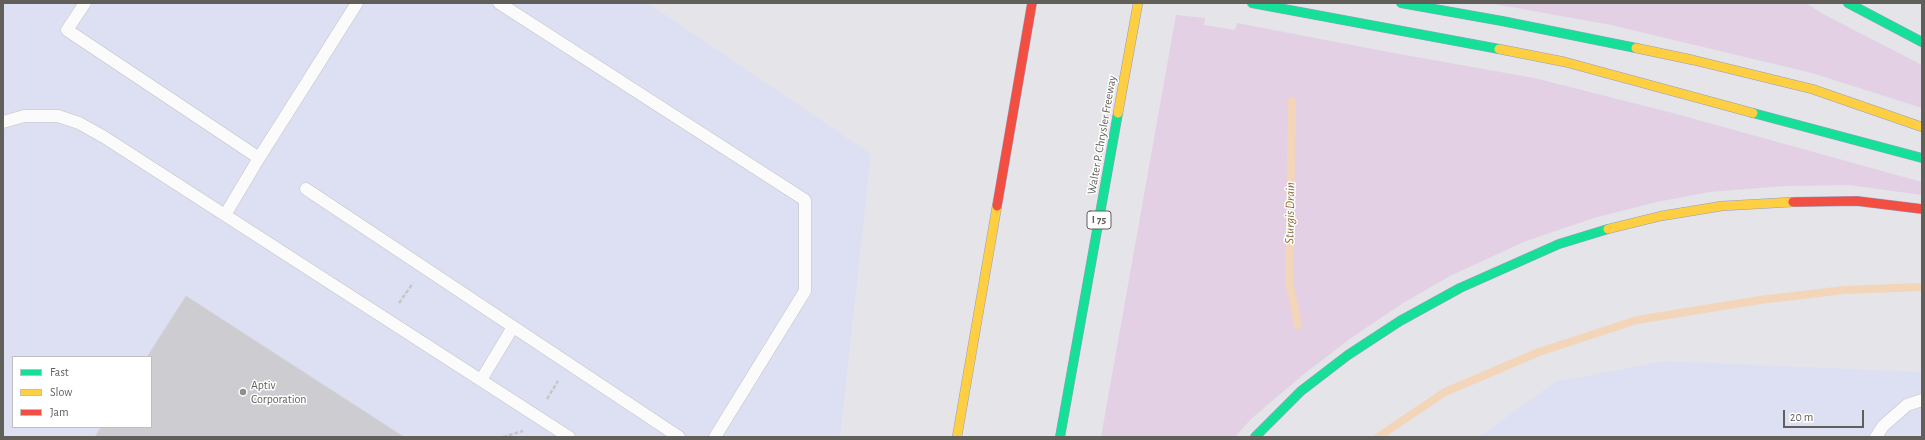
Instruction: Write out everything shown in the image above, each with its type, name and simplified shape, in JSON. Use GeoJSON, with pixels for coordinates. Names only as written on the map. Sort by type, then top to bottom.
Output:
{"type":"FeatureCollection","features":[{"type":"Feature","properties":{"kind":"highway"},"geometry":{"type":"LineString","coordinates":[[957,437],[1032,3]]}},
{"type":"Feature","properties":{"kind":"highway","name":"Walter P. Chrysler Freeway"},"geometry":{"type":"LineString","coordinates":[[1060,437],[1138,3]]}},
{"type":"Feature","properties":{"kind":"highway"},"geometry":{"type":"LineString","coordinates":[[1252,3],[1426,34],[1565,62],[1922,158]]}},
{"type":"Feature","properties":{"kind":"highway"},"geometry":{"type":"LineString","coordinates":[[1401,3],[1502,21],[1693,60],[1812,89],[1922,127]]}},
{"type":"Feature","properties":{"kind":"highway"},"geometry":{"type":"LineString","coordinates":[[1848,3],[1922,42]]}},
{"type":"Feature","properties":{"kind":"highway"},"geometry":{"type":"LineString","coordinates":[[1255,437],[1301,391],[1348,355],[1400,321],[1460,288],[1559,244],[1603,230],[1661,216],[1722,206],[1785,202],[1857,201],[1922,209]]}},
{"type":"Feature","properties":{"kind":"lane"},"geometry":{"type":"LineString","coordinates":[[85,3],[67,30],[259,158]]}},
{"type":"Feature","properties":{"kind":"lane"},"geometry":{"type":"LineString","coordinates":[[225,215],[259,158],[357,3]]}},
{"type":"Feature","properties":{"kind":"lane"},"geometry":{"type":"LineString","coordinates":[[499,3],[805,200],[805,292],[715,437]]}},
{"type":"Feature","properties":{"kind":"lane"},"geometry":{"type":"LineString","coordinates":[[3,122],[24,116],[58,116],[79,124],[104,137],[569,437]]}},
{"type":"Feature","properties":{"kind":"lane"},"geometry":{"type":"LineString","coordinates":[[306,189],[679,437]]}},
{"type":"Feature","properties":{"kind":"lane"},"geometry":{"type":"LineString","coordinates":[[481,380],[513,327]]}},
{"type":"Feature","properties":{"kind":"lane"},"geometry":{"type":"LineString","coordinates":[[1876,437],[1883,426],[1906,405],[1922,400]]}},
{"type":"Feature","properties":{"kind":"path"},"geometry":{"type":"LineString","coordinates":[[503,437],[526,431]]}},
{"type":"Feature","properties":{"kind":"shaded area"},"geometry":{"type":"Polygon","coordinates":[[[3,3],[648,3],[871,154],[840,437],[3,437],[3,3]]]}},
{"type":"Feature","properties":{"kind":"shaded area"},"geometry":{"type":"Polygon","coordinates":[[[1489,3],[1806,3],[1821,13],[1922,65],[1922,108],[1812,73],[1611,25],[1489,3]]]}},
{"type":"Feature","properties":{"kind":"shaded area"},"geometry":{"type":"Polygon","coordinates":[[[1176,15],[1205,18],[1204,25],[1235,30],[1237,23],[1534,78],[1669,112],[1922,182],[1922,195],[1849,185],[1785,186],[1709,192],[1657,202],[1594,218],[1526,241],[1452,275],[1403,303],[1351,338],[1304,374],[1251,419],[1235,437],[1101,437],[1176,15]]]}},
{"type":"Feature","properties":{"kind":"shaded area"},"geometry":{"type":"Polygon","coordinates":[[[1664,361],[1922,372],[1922,437],[1479,437],[1555,382],[1664,361]]]}},
{"type":"Feature","properties":{"kind":"building","name":"Aptiv Corporation"},"geometry":{"type":"Polygon","coordinates":[[[186,296],[404,437],[95,437],[100,428],[152,428],[152,356],[148,356],[186,296]]]}},
{"type":"Feature","properties":{"kind":"waterway","name":"Sturgis Drain"},"geometry":{"type":"LineString","coordinates":[[1292,101],[1289,280],[1298,325]]}},
{"type":"Feature","properties":{"kind":"waterway"},"geometry":{"type":"LineString","coordinates":[[1378,437],[1445,392],[1539,352],[1637,320],[1760,300],[1844,290],[1922,287]]}},
{"type":"Feature","properties":{"kind":"traffic: fast"},"geometry":{"type":"LineString","coordinates":[[1252,3],[1499,49]]}},
{"type":"Feature","properties":{"kind":"traffic: fast"},"geometry":{"type":"LineString","coordinates":[[1401,3],[1502,21],[1636,48]]}},
{"type":"Feature","properties":{"kind":"traffic: fast"},"geometry":{"type":"LineString","coordinates":[[1848,3],[1922,42]]}},
{"type":"Feature","properties":{"kind":"traffic: fast"},"geometry":{"type":"LineString","coordinates":[[1060,437],[1118,113]]}},
{"type":"Feature","properties":{"kind":"traffic: fast"},"geometry":{"type":"LineString","coordinates":[[1753,113],[1922,158]]}},
{"type":"Feature","properties":{"kind":"traffic: fast"},"geometry":{"type":"LineString","coordinates":[[1255,437],[1301,391],[1348,355],[1400,321],[1460,288],[1559,244],[1608,229]]}},
{"type":"Feature","properties":{"kind":"traffic: slow"},"geometry":{"type":"LineString","coordinates":[[1118,113],[1138,3]]}},
{"type":"Feature","properties":{"kind":"traffic: slow"},"geometry":{"type":"LineString","coordinates":[[1636,48],[1693,60],[1812,89],[1922,127]]}},
{"type":"Feature","properties":{"kind":"traffic: slow"},"geometry":{"type":"LineString","coordinates":[[1499,49],[1565,62],[1753,113]]}},
{"type":"Feature","properties":{"kind":"traffic: slow"},"geometry":{"type":"LineString","coordinates":[[1608,229],[1661,216],[1722,206],[1793,202]]}},
{"type":"Feature","properties":{"kind":"traffic: slow"},"geometry":{"type":"LineString","coordinates":[[957,437],[997,206]]}},
{"type":"Feature","properties":{"kind":"traffic: jam"},"geometry":{"type":"LineString","coordinates":[[997,206],[1032,3]]}},
{"type":"Feature","properties":{"kind":"traffic: jam"},"geometry":{"type":"LineString","coordinates":[[1793,202],[1857,201],[1922,209]]}},
{"type":"Feature","properties":{"kind":"place","name":"Aptiv Corporation"},"geometry":{"type":"Point","coordinates":[243,392]}}]}
